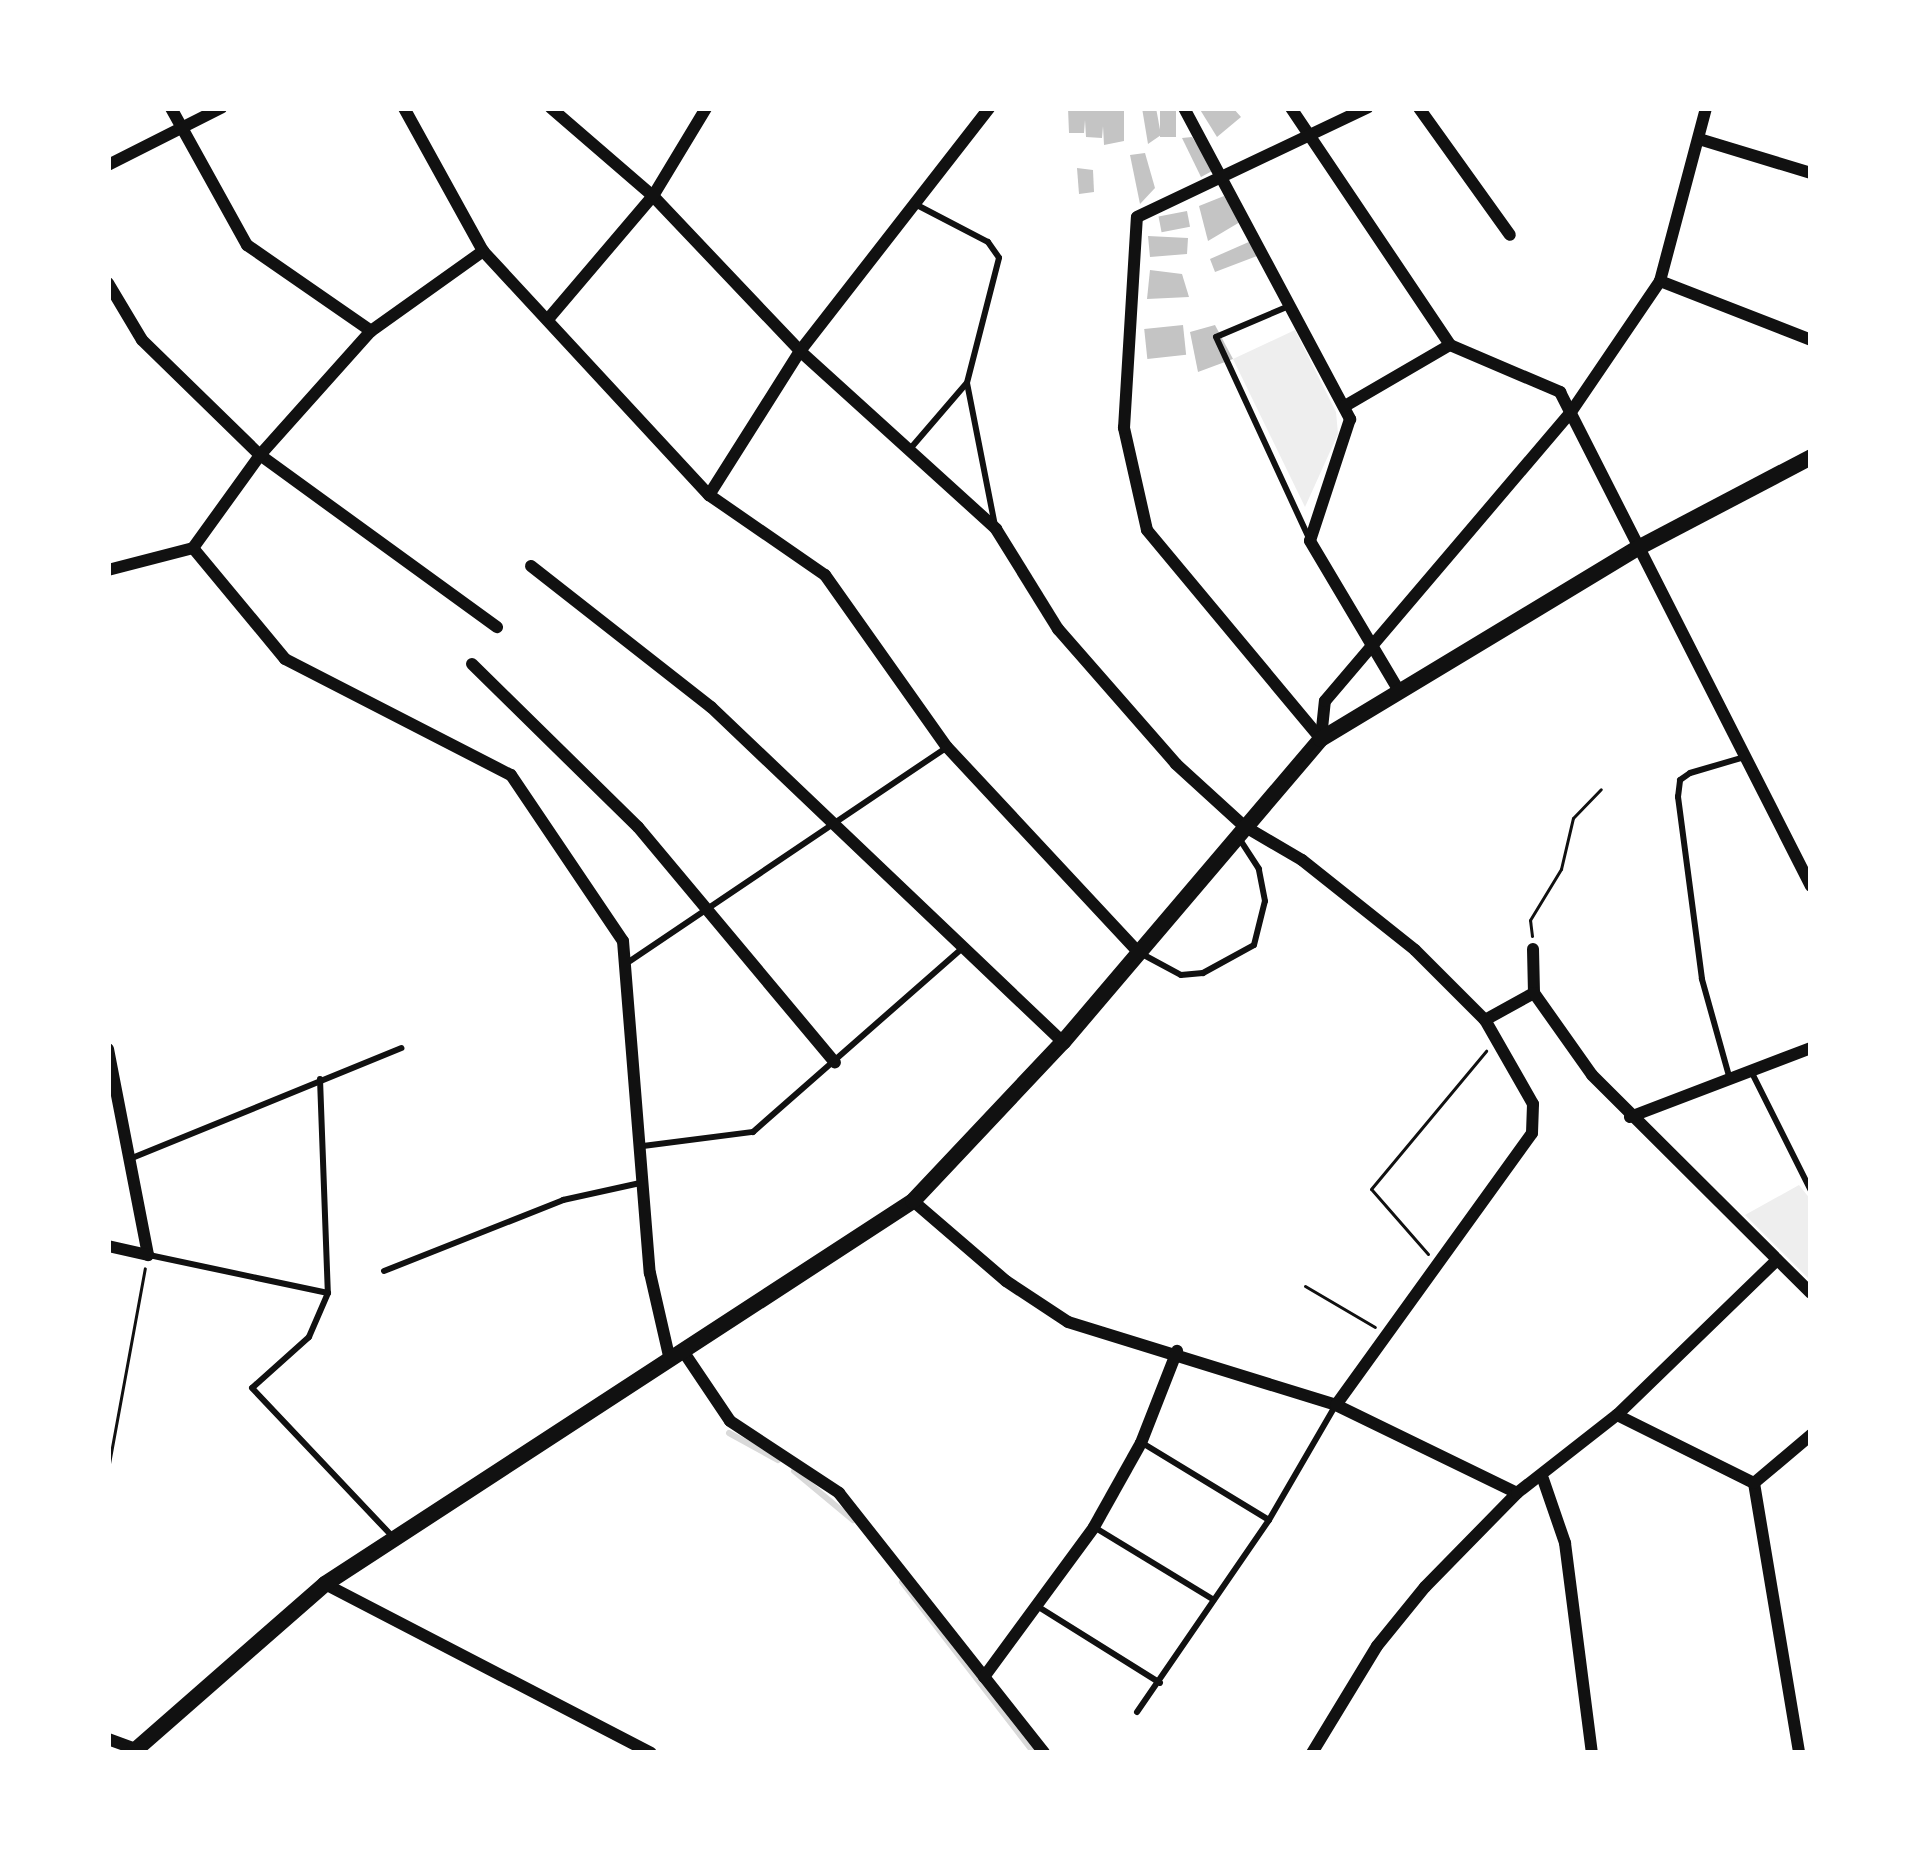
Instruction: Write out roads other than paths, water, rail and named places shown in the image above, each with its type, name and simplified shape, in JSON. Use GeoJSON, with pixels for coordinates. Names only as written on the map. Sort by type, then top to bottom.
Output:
{"type":"FeatureCollection","features":[{"type":"Feature","properties":{"kind":"main road"},"geometry":{"type":"LineString","coordinates":[[134,1751],[325,1584],[913,1201],[1063,1042],[1321,739],[1636,549],[1811,457]]}},
{"type":"Feature","properties":{"kind":"street"},"geometry":{"type":"LineString","coordinates":[[171,108],[248,245],[371,331]]}},
{"type":"Feature","properties":{"kind":"street"},"geometry":{"type":"LineString","coordinates":[[108,165],[221,108]]}},
{"type":"Feature","properties":{"kind":"street"},"geometry":{"type":"LineString","coordinates":[[404,108],[483,251],[710,495],[825,575],[946,747],[1139,952]]}},
{"type":"Feature","properties":{"kind":"street"},"geometry":{"type":"LineString","coordinates":[[551,108],[653,196],[800,351],[995,529],[1058,629],[1241,831],[1302,860],[1415,950],[1485,1020],[1533,1104],[1532,1133],[1336,1405]]}},
{"type":"Feature","properties":{"kind":"street"},"geometry":{"type":"LineString","coordinates":[[549,318],[653,196],[706,108]]}},
{"type":"Feature","properties":{"kind":"street"},"geometry":{"type":"LineString","coordinates":[[710,495],[800,351],[911,202],[989,108]]}},
{"type":"Feature","properties":{"kind":"street"},"geometry":{"type":"LineString","coordinates":[[1184,108],[1228,179],[1345,406],[1348,440],[1310,542],[1398,689]]}},
{"type":"Feature","properties":{"kind":"street"},"geometry":{"type":"LineString","coordinates":[[1291,108],[1450,345],[1560,392],[1741,758],[1811,886]]}},
{"type":"Feature","properties":{"kind":"street"},"geometry":{"type":"LineString","coordinates":[[1321,739],[1147,530],[1124,428],[1137,217],[1228,179],[1367,108]]}},
{"type":"Feature","properties":{"kind":"street"},"geometry":{"type":"LineString","coordinates":[[1419,108],[1510,235]]}},
{"type":"Feature","properties":{"kind":"street"},"geometry":{"type":"LineString","coordinates":[[1321,739],[1324,701],[1369,642],[1571,412],[1660,281],[1706,108]]}},
{"type":"Feature","properties":{"kind":"street"},"geometry":{"type":"LineString","coordinates":[[1699,139],[1811,173]]}},
{"type":"Feature","properties":{"kind":"street"},"geometry":{"type":"LineString","coordinates":[[108,570],[194,548],[260,455],[371,331],[483,251]]}},
{"type":"Feature","properties":{"kind":"street"},"geometry":{"type":"LineString","coordinates":[[1660,281],[1811,340]]}},
{"type":"Feature","properties":{"kind":"street"},"geometry":{"type":"LineString","coordinates":[[108,283],[142,340],[260,455],[496,627]]}},
{"type":"Feature","properties":{"kind":"street"},"geometry":{"type":"LineString","coordinates":[[1345,406],[1450,345]]}},
{"type":"Feature","properties":{"kind":"street"},"geometry":{"type":"LineString","coordinates":[[194,548],[285,659],[511,775],[630,961],[650,1273],[676,1355],[730,1421],[839,1493],[1044,1753]]}},
{"type":"Feature","properties":{"kind":"street"},"geometry":{"type":"LineString","coordinates":[[531,566],[711,707],[959,951],[1063,1042]]}},
{"type":"Feature","properties":{"kind":"street"},"geometry":{"type":"LineString","coordinates":[[472,664],[638,827],[835,1064]]}},
{"type":"Feature","properties":{"kind":"street"},"geometry":{"type":"LineString","coordinates":[[1533,950],[1534,993],[1630,1117],[1811,1293]]}},
{"type":"Feature","properties":{"kind":"street"},"geometry":{"type":"LineString","coordinates":[[1485,1020],[1534,993]]}},
{"type":"Feature","properties":{"kind":"street"},"geometry":{"type":"LineString","coordinates":[[1630,1117],[1811,1048]]}},
{"type":"Feature","properties":{"kind":"street"},"geometry":{"type":"LineString","coordinates":[[108,1049],[148,1255],[108,1246]]}},
{"type":"Feature","properties":{"kind":"street"},"geometry":{"type":"LineString","coordinates":[[913,1201],[1006,1282],[1068,1322],[1177,1351],[1336,1405],[1516,1493]]}},
{"type":"Feature","properties":{"kind":"street"},"geometry":{"type":"LineString","coordinates":[[1312,1753],[1377,1646],[1516,1493],[1543,1479],[1617,1415],[1777,1260]]}},
{"type":"Feature","properties":{"kind":"street"},"geometry":{"type":"LineString","coordinates":[[984,1676],[1094,1526],[1141,1442],[1177,1351]]}},
{"type":"Feature","properties":{"kind":"street"},"geometry":{"type":"LineString","coordinates":[[1617,1415],[1754,1484]]}},
{"type":"Feature","properties":{"kind":"street"},"geometry":{"type":"LineString","coordinates":[[1754,1484],[1811,1435]]}},
{"type":"Feature","properties":{"kind":"street"},"geometry":{"type":"LineString","coordinates":[[1543,1479],[1564,1543],[1592,1753]]}},
{"type":"Feature","properties":{"kind":"street"},"geometry":{"type":"LineString","coordinates":[[1754,1484],[1797,1728],[1797,1752]]}},
{"type":"Feature","properties":{"kind":"street"},"geometry":{"type":"LineString","coordinates":[[325,1584],[651,1753]]}},
{"type":"Feature","properties":{"kind":"street"},"geometry":{"type":"LineString","coordinates":[[1797,1728],[1811,1722]]}},
{"type":"Feature","properties":{"kind":"street"},"geometry":{"type":"LineString","coordinates":[[108,1738],[134,1751]]}},
{"type":"Feature","properties":{"kind":"lane"},"geometry":{"type":"LineString","coordinates":[[911,202],[988,242],[999,258],[967,382],[995,529]]}},
{"type":"Feature","properties":{"kind":"lane"},"geometry":{"type":"LineString","coordinates":[[1293,305],[1216,337],[1310,542]]}},
{"type":"Feature","properties":{"kind":"lane"},"geometry":{"type":"LineString","coordinates":[[910,449],[967,382]]}},
{"type":"Feature","properties":{"kind":"lane"},"geometry":{"type":"LineString","coordinates":[[630,961],[826,822],[946,747]]}},
{"type":"Feature","properties":{"kind":"lane"},"geometry":{"type":"LineString","coordinates":[[1729,1076],[1702,980],[1678,797],[1680,781],[1690,773],[1741,758]]}},
{"type":"Feature","properties":{"kind":"lane"},"geometry":{"type":"LineString","coordinates":[[1139,952],[1181,975],[1203,974],[1254,944],[1265,902],[1259,869],[1241,831]]}},
{"type":"Feature","properties":{"kind":"lane"},"geometry":{"type":"LineString","coordinates":[[640,1146],[742,1138],[835,1064],[959,951]]}},
{"type":"Feature","properties":{"kind":"lane"},"geometry":{"type":"LineString","coordinates":[[132,1158],[401,1048]]}},
{"type":"Feature","properties":{"kind":"lane"},"geometry":{"type":"LineString","coordinates":[[1750,1070],[1811,1190]]}},
{"type":"Feature","properties":{"kind":"lane"},"geometry":{"type":"LineString","coordinates":[[320,1078],[328,1293],[310,1337],[252,1388],[393,1537]]}},
{"type":"Feature","properties":{"kind":"lane"},"geometry":{"type":"LineString","coordinates":[[384,1271],[563,1201],[644,1182]]}},
{"type":"Feature","properties":{"kind":"lane"},"geometry":{"type":"LineString","coordinates":[[148,1255],[328,1293]]}},
{"type":"Feature","properties":{"kind":"lane"},"geometry":{"type":"LineString","coordinates":[[1138,1712],[1269,1520],[1336,1405]]}},
{"type":"Feature","properties":{"kind":"lane"},"geometry":{"type":"LineString","coordinates":[[1141,1442],[1269,1520]]}},
{"type":"Feature","properties":{"kind":"lane"},"geometry":{"type":"LineString","coordinates":[[1094,1526],[1215,1600]]}},
{"type":"Feature","properties":{"kind":"lane"},"geometry":{"type":"LineString","coordinates":[[1037,1606],[1160,1683]]}},
{"type":"Feature","properties":{"kind":"waterway"},"geometry":{"type":"LineString","coordinates":[[729,1433],[778,1460]]}},
{"type":"Feature","properties":{"kind":"waterway"},"geometry":{"type":"LineString","coordinates":[[794,1471],[853,1520]]}},
{"type":"Feature","properties":{"kind":"waterway"},"geometry":{"type":"LineString","coordinates":[[902,1582],[1034,1753]]}}]}
